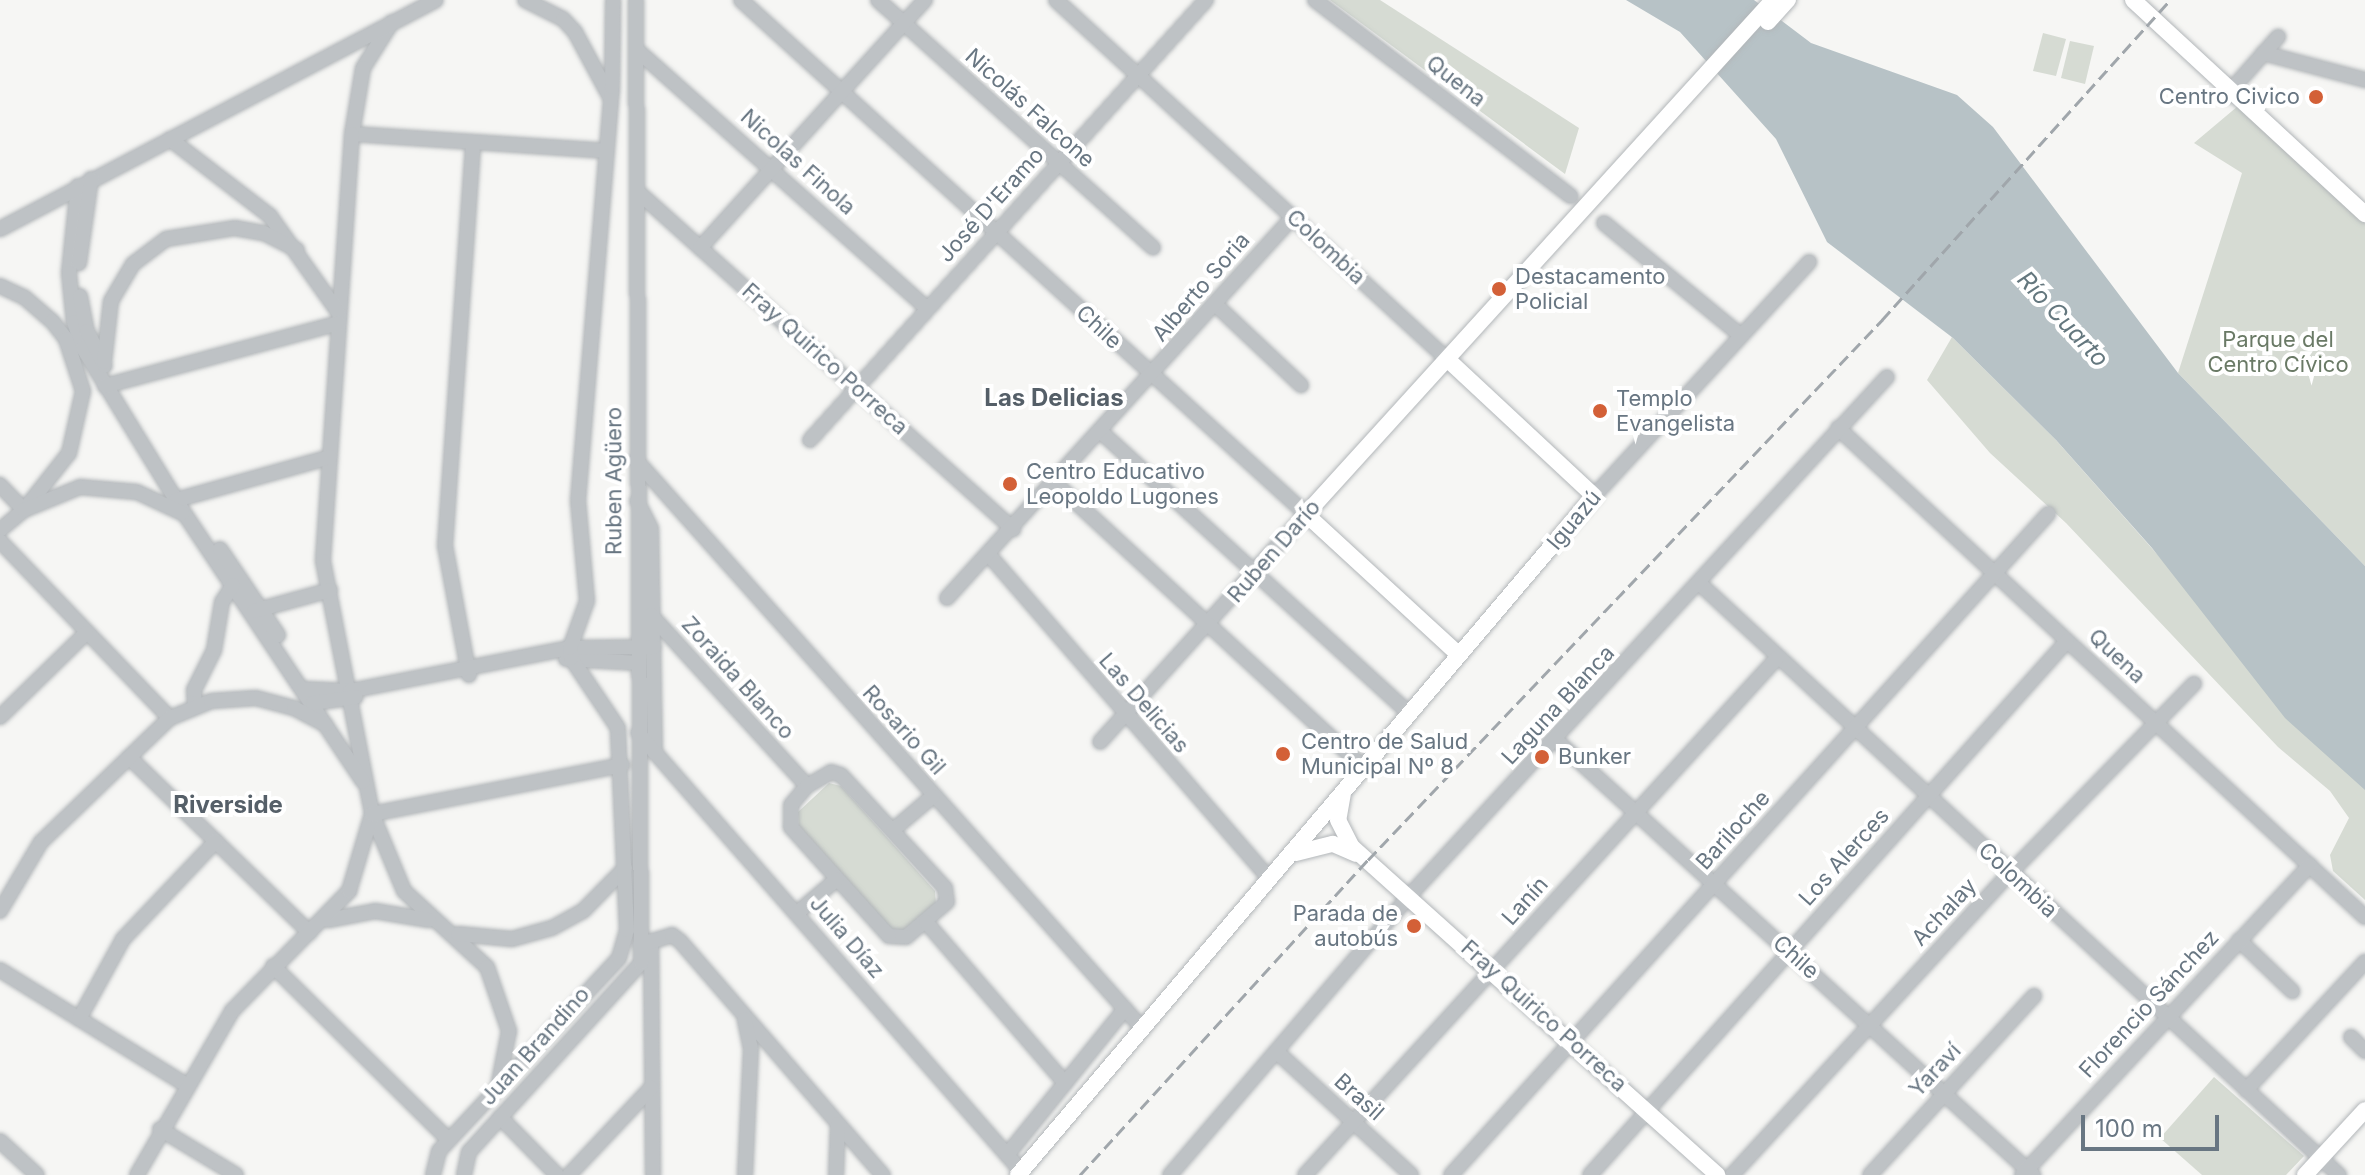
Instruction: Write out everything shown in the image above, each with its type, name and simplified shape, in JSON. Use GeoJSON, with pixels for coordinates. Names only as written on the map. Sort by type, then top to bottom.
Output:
{"type":"FeatureCollection","features":[{"type":"Feature","properties":{"kind":"main road"},"geometry":{"type":"LineString","coordinates":[[1625,170],[1773,0]]}},
{"type":"Feature","properties":{"kind":"main road"},"geometry":{"type":"LineString","coordinates":[[1625,170],[1788,0]]}},
{"type":"Feature","properties":{"kind":"main road"},"geometry":{"type":"LineString","coordinates":[[2133,0],[2365,214]]}},
{"type":"Feature","properties":{"kind":"main road"},"geometry":{"type":"LineString","coordinates":[[2143,0],[2230,90],[2365,204]]}},
{"type":"Feature","properties":{"kind":"main road","name":"Ruben Darío"},"geometry":{"type":"LineString","coordinates":[[1306,514],[1625,170]]}},
{"type":"Feature","properties":{"kind":"main road","name":"Colombia"},"geometry":{"type":"LineString","coordinates":[[1448,360],[1594,496]]}},
{"type":"Feature","properties":{"kind":"main road","name":"Iguazú"},"geometry":{"type":"LineString","coordinates":[[1328,830],[1346,784],[1361,765],[1594,496]]}},
{"type":"Feature","properties":{"kind":"main road","name":"Chile"},"geometry":{"type":"LineString","coordinates":[[1306,514],[1458,654]]}},
{"type":"Feature","properties":{"kind":"main road"},"geometry":{"type":"LineString","coordinates":[[1019,1173],[1269,878],[1293,855],[1328,830]]}},
{"type":"Feature","properties":{"kind":"main road","name":"Fray Quirico Porreca"},"geometry":{"type":"LineString","coordinates":[[1328,830],[1410,895],[1718,1175]]}},
{"type":"Feature","properties":{"kind":"main road"},"geometry":{"type":"LineString","coordinates":[[2326,1168],[2365,1110]]}},
{"type":"Feature","properties":{"kind":"main road"},"geometry":{"type":"LineString","coordinates":[[2305,1175],[2326,1168],[2365,1125]]}},
{"type":"Feature","properties":{"kind":"street"},"geometry":{"type":"LineString","coordinates":[[0,229],[436,0]]}},
{"type":"Feature","properties":{"kind":"street"},"geometry":{"type":"LineString","coordinates":[[525,0],[563,19],[575,32],[610,97]]}},
{"type":"Feature","properties":{"kind":"street"},"geometry":{"type":"LineString","coordinates":[[571,653],[587,601],[578,501],[610,97],[613,0]]}},
{"type":"Feature","properties":{"kind":"street","name":"Ruben Agüero"},"geometry":{"type":"LineString","coordinates":[[636,0],[638,733],[653,1175]]}},
{"type":"Feature","properties":{"kind":"street","name":"Chile"},"geometry":{"type":"LineString","coordinates":[[741,0],[1306,514]]}},
{"type":"Feature","properties":{"kind":"street","name":"Nicolás Falcone"},"geometry":{"type":"LineString","coordinates":[[878,0],[1153,248]]}},
{"type":"Feature","properties":{"kind":"street"},"geometry":{"type":"LineString","coordinates":[[700,248],[925,0]]}},
{"type":"Feature","properties":{"kind":"street","name":"Colombia"},"geometry":{"type":"LineString","coordinates":[[1056,0],[1448,360]]}},
{"type":"Feature","properties":{"kind":"street","name":"José D'Eramo"},"geometry":{"type":"LineString","coordinates":[[810,440],[1206,0]]}},
{"type":"Feature","properties":{"kind":"street","name":"Quena"},"geometry":{"type":"LineString","coordinates":[[1315,0],[1570,196]]}},
{"type":"Feature","properties":{"kind":"street"},"geometry":{"type":"LineString","coordinates":[[392,21],[363,68],[352,134],[323,550],[372,814],[404,891],[450,929],[487,967],[503,1004],[509,1031],[507,1061],[496,1089]]}},
{"type":"Feature","properties":{"kind":"street"},"geometry":{"type":"LineString","coordinates":[[2230,90],[2278,37]]}},
{"type":"Feature","properties":{"kind":"street","name":"Nicolas Finola"},"geometry":{"type":"LineString","coordinates":[[637,50],[772,166],[927,308]]}},
{"type":"Feature","properties":{"kind":"street"},"geometry":{"type":"LineString","coordinates":[[2263,53],[2365,80]]}},
{"type":"Feature","properties":{"kind":"street"},"geometry":{"type":"LineString","coordinates":[[352,134],[605,151]]}},
{"type":"Feature","properties":{"kind":"street"},"geometry":{"type":"LineString","coordinates":[[170,139],[250,197],[297,250],[339,318]]}},
{"type":"Feature","properties":{"kind":"street"},"geometry":{"type":"LineString","coordinates":[[473,670],[453,545],[477,143]]}},
{"type":"Feature","properties":{"kind":"street"},"geometry":{"type":"LineString","coordinates":[[0,530],[24,510],[69,453],[83,411],[69,273],[84,183]]}},
{"type":"Feature","properties":{"kind":"street"},"geometry":{"type":"LineString","coordinates":[[84,183],[78,274],[87,331],[109,384]]}},
{"type":"Feature","properties":{"kind":"street","name":"Fray Quirico Porreca"},"geometry":{"type":"LineString","coordinates":[[637,191],[1013,529]]}},
{"type":"Feature","properties":{"kind":"street","name":"Alberto Soria"},"geometry":{"type":"LineString","coordinates":[[947,598],[1152,376],[1293,217]]}},
{"type":"Feature","properties":{"kind":"street"},"geometry":{"type":"LineString","coordinates":[[1604,223],[1738,333]]}},
{"type":"Feature","properties":{"kind":"street"},"geometry":{"type":"LineString","coordinates":[[101,359],[111,301],[133,264],[166,239],[235,228],[264,233],[297,250]]}},
{"type":"Feature","properties":{"kind":"street","name":"Iguazú"},"geometry":{"type":"LineString","coordinates":[[1594,496],[1738,333],[1809,262]]}},
{"type":"Feature","properties":{"kind":"street"},"geometry":{"type":"LineString","coordinates":[[0,286],[24,297],[76,346],[109,384],[191,515],[313,695],[368,788]]}},
{"type":"Feature","properties":{"kind":"street"},"geometry":{"type":"LineString","coordinates":[[1216,305],[1301,385]]}},
{"type":"Feature","properties":{"kind":"street"},"geometry":{"type":"LineString","coordinates":[[109,384],[339,318]]}},
{"type":"Feature","properties":{"kind":"street"},"geometry":{"type":"LineString","coordinates":[[76,346],[101,359]]}},
{"type":"Feature","properties":{"kind":"street","name":"Laguna Blanca"},"geometry":{"type":"LineString","coordinates":[[1170,1175],[1410,895],[1556,740],[1887,377]]}},
{"type":"Feature","properties":{"kind":"street","name":"Quena"},"geometry":{"type":"LineString","coordinates":[[1838,428],[2365,917]]}},
{"type":"Feature","properties":{"kind":"street"},"geometry":{"type":"LineString","coordinates":[[1100,431],[1253,575],[1408,712]]}},
{"type":"Feature","properties":{"kind":"street"},"geometry":{"type":"LineString","coordinates":[[180,498],[330,457]]}},
{"type":"Feature","properties":{"kind":"street","name":"Rosario Gil"},"geometry":{"type":"LineString","coordinates":[[636,460],[1141,1027]]}},
{"type":"Feature","properties":{"kind":"street"},"geometry":{"type":"LineString","coordinates":[[1054,482],[1361,765]]}},
{"type":"Feature","properties":{"kind":"street"},"geometry":{"type":"LineString","coordinates":[[0,485],[24,510]]}},
{"type":"Feature","properties":{"kind":"street"},"geometry":{"type":"LineString","coordinates":[[24,510],[80,487],[108,486],[160,500],[191,515],[233,585],[256,610]]}},
{"type":"Feature","properties":{"kind":"street"},"geometry":{"type":"LineString","coordinates":[[636,500],[651,529],[655,753]]}},
{"type":"Feature","properties":{"kind":"street","name":"Ruben Darío"},"geometry":{"type":"LineString","coordinates":[[1100,742],[1306,514]]}},
{"type":"Feature","properties":{"kind":"street","name":"Bariloche"},"geometry":{"type":"LineString","coordinates":[[1451,1175],[2048,514]]}},
{"type":"Feature","properties":{"kind":"street"},"geometry":{"type":"LineString","coordinates":[[0,541],[82,630],[170,718]]}},
{"type":"Feature","properties":{"kind":"street","name":"Las Delicias"},"geometry":{"type":"LineString","coordinates":[[989,555],[1124,715],[1269,878]]}},
{"type":"Feature","properties":{"kind":"street","name":"Colombia"},"geometry":{"type":"LineString","coordinates":[[1699,583],[2246,1090],[2326,1168]]}},
{"type":"Feature","properties":{"kind":"street"},"geometry":{"type":"LineString","coordinates":[[195,706],[194,690],[214,650],[222,602],[233,585]]}},
{"type":"Feature","properties":{"kind":"street"},"geometry":{"type":"LineString","coordinates":[[256,610],[330,590]]}},
{"type":"Feature","properties":{"kind":"street","name":"Zoraida Blanco"},"geometry":{"type":"LineString","coordinates":[[637,599],[807,786]]}},
{"type":"Feature","properties":{"kind":"street"},"geometry":{"type":"LineString","coordinates":[[0,704],[82,630]]}},
{"type":"Feature","properties":{"kind":"street"},"geometry":{"type":"LineString","coordinates":[[0,717],[82,630]]}},
{"type":"Feature","properties":{"kind":"street","name":"Los Alerces"},"geometry":{"type":"LineString","coordinates":[[1590,1175],[2067,641]]}},
{"type":"Feature","properties":{"kind":"street"},"geometry":{"type":"LineString","coordinates":[[313,695],[351,694],[571,653],[654,647]]}},
{"type":"Feature","properties":{"kind":"street"},"geometry":{"type":"LineString","coordinates":[[571,653],[637,663]]}},
{"type":"Feature","properties":{"kind":"street"},"geometry":{"type":"LineString","coordinates":[[433,1175],[439,1151],[619,958],[627,930],[622,765],[614,717],[571,653]]}},
{"type":"Feature","properties":{"kind":"street","name":"Lanín"},"geometry":{"type":"LineString","coordinates":[[1305,1175],[1778,657]]}},
{"type":"Feature","properties":{"kind":"street","name":"Achalay"},"geometry":{"type":"LineString","coordinates":[[1732,1175],[2010,873],[2194,684]]}},
{"type":"Feature","properties":{"kind":"street"},"geometry":{"type":"LineString","coordinates":[[0,911],[41,842],[170,718],[195,706],[256,698],[294,708],[335,730],[365,770]]}},
{"type":"Feature","properties":{"kind":"street","name":"Julia Díaz"},"geometry":{"type":"LineString","coordinates":[[638,733],[1007,1155],[1019,1173]]}},
{"type":"Feature","properties":{"kind":"street","name":"Chile"},"geometry":{"type":"LineString","coordinates":[[1556,740],[1869,1024],[2027,1173]]}},
{"type":"Feature","properties":{"kind":"street"},"geometry":{"type":"LineString","coordinates":[[129,757],[310,933]]}},
{"type":"Feature","properties":{"kind":"street"},"geometry":{"type":"LineString","coordinates":[[372,814],[622,765]]}},
{"type":"Feature","properties":{"kind":"street"},"geometry":{"type":"LineString","coordinates":[[831,772],[841,775],[893,830],[948,894],[926,922],[906,937],[889,936],[837,879],[787,816],[807,786],[831,772]]}},
{"type":"Feature","properties":{"kind":"street"},"geometry":{"type":"LineString","coordinates":[[893,830],[933,796]]}},
{"type":"Feature","properties":{"kind":"street"},"geometry":{"type":"LineString","coordinates":[[137,1175],[160,1129],[232,1011],[349,891],[372,814]]}},
{"type":"Feature","properties":{"kind":"street"},"geometry":{"type":"LineString","coordinates":[[79,1019],[123,939],[216,841]]}},
{"type":"Feature","properties":{"kind":"street","name":"Florencio Sánchez"},"geometry":{"type":"LineString","coordinates":[[2027,1173],[2167,1017],[2310,865]]}},
{"type":"Feature","properties":{"kind":"street"},"geometry":{"type":"LineString","coordinates":[[322,922],[375,911],[412,914],[450,929],[512,939],[552,928],[583,911],[625,868]]}},
{"type":"Feature","properties":{"kind":"street"},"geometry":{"type":"LineString","coordinates":[[797,913],[837,879]]}},
{"type":"Feature","properties":{"kind":"street"},"geometry":{"type":"LineString","coordinates":[[926,922],[1065,1083]]}},
{"type":"Feature","properties":{"kind":"street"},"geometry":{"type":"LineString","coordinates":[[646,943],[672,935],[680,941],[883,1175]]}},
{"type":"Feature","properties":{"kind":"street"},"geometry":{"type":"LineString","coordinates":[[2239,940],[2292,991]]}},
{"type":"Feature","properties":{"kind":"street","name":"Ruben Agüero"},"geometry":{"type":"LineString","coordinates":[[641,963],[646,943]]}},
{"type":"Feature","properties":{"kind":"street"},"geometry":{"type":"LineString","coordinates":[[2246,1090],[2365,962]]}},
{"type":"Feature","properties":{"kind":"street","name":"Juan Brandino"},"geometry":{"type":"LineString","coordinates":[[465,1168],[500,1117],[641,963]]}},
{"type":"Feature","properties":{"kind":"street"},"geometry":{"type":"LineString","coordinates":[[273,966],[449,1140]]}},
{"type":"Feature","properties":{"kind":"street"},"geometry":{"type":"LineString","coordinates":[[0,970],[186,1085]]}},
{"type":"Feature","properties":{"kind":"street","name":"Yaraví"},"geometry":{"type":"LineString","coordinates":[[1870,1175],[2034,996]]}},
{"type":"Feature","properties":{"kind":"street"},"geometry":{"type":"LineString","coordinates":[[1007,1155],[1125,1009]]}},
{"type":"Feature","properties":{"kind":"street"},"geometry":{"type":"LineString","coordinates":[[744,1016],[751,1049],[745,1175]]}},
{"type":"Feature","properties":{"kind":"street"},"geometry":{"type":"LineString","coordinates":[[2351,1037],[2365,1051]]}},
{"type":"Feature","properties":{"kind":"street","name":"Brasil"},"geometry":{"type":"LineString","coordinates":[[1277,1052],[1411,1175]]}},
{"type":"Feature","properties":{"kind":"street"},"geometry":{"type":"LineString","coordinates":[[569,1175],[651,1088]]}},
{"type":"Feature","properties":{"kind":"street"},"geometry":{"type":"LineString","coordinates":[[500,1117],[557,1175]]}},
{"type":"Feature","properties":{"kind":"street"},"geometry":{"type":"LineString","coordinates":[[836,1175],[838,1124]]}},
{"type":"Feature","properties":{"kind":"street"},"geometry":{"type":"LineString","coordinates":[[160,1129],[236,1175]]}},
{"type":"Feature","properties":{"kind":"street"},"geometry":{"type":"LineString","coordinates":[[0,1141],[37,1175]]}},
{"type":"Feature","properties":{"kind":"green space"},"geometry":{"type":"Polygon","coordinates":[[[1330,0],[1380,0],[1579,128],[1565,174],[1330,0]]]}},
{"type":"Feature","properties":{"kind":"green space"},"geometry":{"type":"Polygon","coordinates":[[[2043,33],[2066,39],[2056,76],[2033,71],[2043,33]]]}},
{"type":"Feature","properties":{"kind":"green space"},"geometry":{"type":"Polygon","coordinates":[[[2070,41],[2094,46],[2085,84],[2061,78],[2070,41]]]}},
{"type":"Feature","properties":{"kind":"green space","name":"Parque del Centro Cívico"},"geometry":{"type":"Polygon","coordinates":[[[2238,106],[2365,223],[2365,566],[2178,373],[2242,173],[2194,143],[2238,106]]]}},
{"type":"Feature","properties":{"kind":"green space"},"geometry":{"type":"Polygon","coordinates":[[[1952,337],[2055,439],[2365,789],[2365,900],[2333,871],[2330,855],[2349,818],[2330,791],[2278,747],[2066,523],[1990,453],[1927,380],[1952,337]]]}},
{"type":"Feature","properties":{"kind":"green space"},"geometry":{"type":"Polygon","coordinates":[[[829,783],[841,786],[935,891],[936,904],[903,931],[891,929],[799,826],[798,812],[829,783]]]}},
{"type":"Feature","properties":{"kind":"green space"},"geometry":{"type":"Polygon","coordinates":[[[2214,1077],[2304,1156],[2286,1175],[2202,1175],[2160,1138],[2214,1077]]]}},
{"type":"Feature","properties":{"kind":"water","name":"Río Cuarto"},"geometry":{"type":"Polygon","coordinates":[[[1626,0],[1754,0],[1811,43],[1957,95],[1993,127],[2178,373],[2365,566],[2365,790],[2285,718],[2152,548],[2056,440],[1953,338],[1827,242],[1776,139],[1680,32],[1626,0]]]}},
{"type":"Feature","properties":{"kind":"railway"},"geometry":{"type":"LineString","coordinates":[[1080,1175],[1368,860],[1882,320],[2170,0]]}},
{"type":"Feature","properties":{"kind":"place","name":"Centro Civico"},"geometry":{"type":"Point","coordinates":[2316,97]}},
{"type":"Feature","properties":{"kind":"place","name":"Destacamento Policial"},"geometry":{"type":"Point","coordinates":[1499,289]}},
{"type":"Feature","properties":{"kind":"place","name":"Templo Evangelista"},"geometry":{"type":"Point","coordinates":[1600,411]}},
{"type":"Feature","properties":{"kind":"place","name":"Centro Educativo Leopoldo Lugones"},"geometry":{"type":"Point","coordinates":[1010,484]}},
{"type":"Feature","properties":{"kind":"place","name":"Centro de Salud Municipal Nº 8"},"geometry":{"type":"Point","coordinates":[1283,754]}},
{"type":"Feature","properties":{"kind":"place","name":"Bunker"},"geometry":{"type":"Point","coordinates":[1542,757]}},
{"type":"Feature","properties":{"kind":"place","name":"Parada de autobús"},"geometry":{"type":"Point","coordinates":[1414,926]}},
{"type":"Feature","properties":{"kind":"district","name":"Las Delicias"},"geometry":{"type":"Point","coordinates":[1054,398]}},
{"type":"Feature","properties":{"kind":"district","name":"Riverside"},"geometry":{"type":"Point","coordinates":[228,805]}}]}
